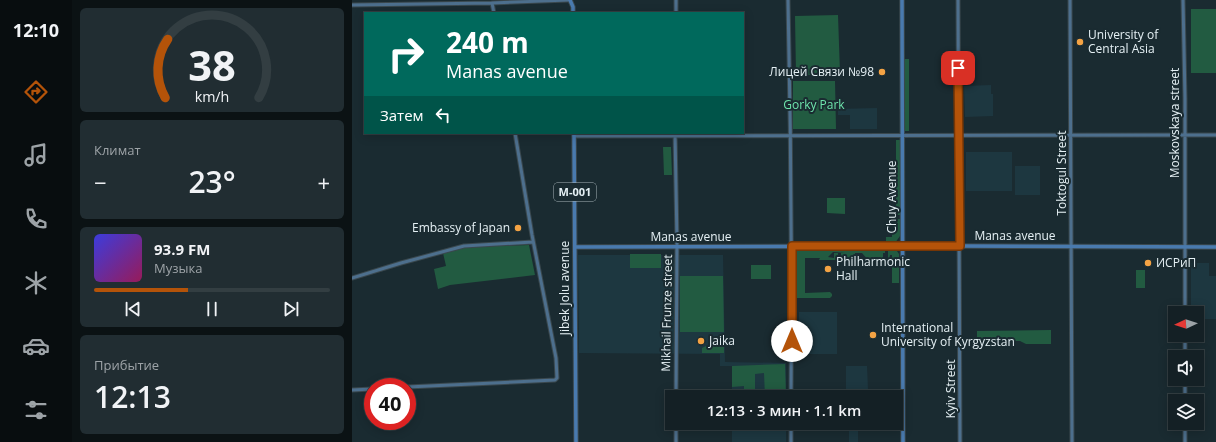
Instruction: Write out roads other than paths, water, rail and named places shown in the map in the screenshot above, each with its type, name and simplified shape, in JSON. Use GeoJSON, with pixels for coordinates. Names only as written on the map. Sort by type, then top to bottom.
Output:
{"type":"FeatureCollection","features":[{"type":"Feature","properties":{"kind":"main road"},"geometry":{"type":"LineString","coordinates":[[352,5],[492,3],[569,0],[573,6],[573,12]]}},
{"type":"Feature","properties":{"kind":"main road"},"geometry":{"type":"LineString","coordinates":[[676,0],[676,12]]}},
{"type":"Feature","properties":{"kind":"main road"},"geometry":{"type":"LineString","coordinates":[[788,0],[792,246],[791,390]]}},
{"type":"Feature","properties":{"kind":"main road","name":"Chuy Avenue"},"geometry":{"type":"LineString","coordinates":[[902,0],[903,442]]}},
{"type":"Feature","properties":{"kind":"main road","name":"Kyiv Street"},"geometry":{"type":"LineString","coordinates":[[958,0],[960,442]]}},
{"type":"Feature","properties":{"kind":"main road","name":"Toktogul Street"},"geometry":{"type":"LineString","coordinates":[[1070,0],[1072,136],[1072,442]]}},
{"type":"Feature","properties":{"kind":"main road","name":"Moskovskaya street"},"geometry":{"type":"LineString","coordinates":[[1183,0],[1185,306]]}},
{"type":"Feature","properties":{"kind":"main road"},"geometry":{"type":"LineString","coordinates":[[492,3],[494,12]]}},
{"type":"Feature","properties":{"kind":"main road"},"geometry":{"type":"LineString","coordinates":[[416,387],[555,380],[558,376],[556,358],[533,242],[515,134]]}},
{"type":"Feature","properties":{"kind":"main road"},"geometry":{"type":"LineString","coordinates":[[574,134],[791,136],[1216,135]]}},
{"type":"Feature","properties":{"kind":"main road","name":"Jibek Jolu avenue"},"geometry":{"type":"LineString","coordinates":[[574,134],[576,442]]}},
{"type":"Feature","properties":{"kind":"main road","name":"Mikhail Frunze street"},"geometry":{"type":"LineString","coordinates":[[675,134],[677,247],[676,390]]}},
{"type":"Feature","properties":{"kind":"main road"},"geometry":{"type":"LineString","coordinates":[[352,278],[464,246],[533,242]]}},
{"type":"Feature","properties":{"kind":"main road","name":"Manas avenue"},"geometry":{"type":"LineString","coordinates":[[575,248],[792,246],[1216,247]]}},
{"type":"Feature","properties":{"kind":"main road"},"geometry":{"type":"LineString","coordinates":[[352,390],[364,389]]}},
{"type":"Feature","properties":{"kind":"main road"},"geometry":{"type":"LineString","coordinates":[[676,430],[676,442]]}},
{"type":"Feature","properties":{"kind":"main road"},"geometry":{"type":"LineString","coordinates":[[791,430],[791,442]]}},
{"type":"Feature","properties":{"kind":"main road"},"geometry":{"type":"LineString","coordinates":[[1185,430],[1185,442]]}},
{"type":"Feature","properties":{"kind":"place","name":"University of Central Asia"},"geometry":{"type":"Point","coordinates":[1080,42]}},
{"type":"Feature","properties":{"kind":"place","name":"Лицей Связи №98"},"geometry":{"type":"Point","coordinates":[882,72]}},
{"type":"Feature","properties":{"kind":"place","name":"Embassy of Japan"},"geometry":{"type":"Point","coordinates":[518,228]}},
{"type":"Feature","properties":{"kind":"place","name":"ИСРиП"},"geometry":{"type":"Point","coordinates":[1148,263]}},
{"type":"Feature","properties":{"kind":"place","name":"Philharmonic Hall"},"geometry":{"type":"Point","coordinates":[828,269]}},
{"type":"Feature","properties":{"kind":"place","name":"International University of Kyrgyzstan"},"geometry":{"type":"Point","coordinates":[873,335]}},
{"type":"Feature","properties":{"kind":"place","name":"Jaika"},"geometry":{"type":"Point","coordinates":[701,341]}},
{"type":"Feature","properties":{"kind":"park label","name":"Gorky Park"},"geometry":{"type":"Point","coordinates":[814,105]}}]}
